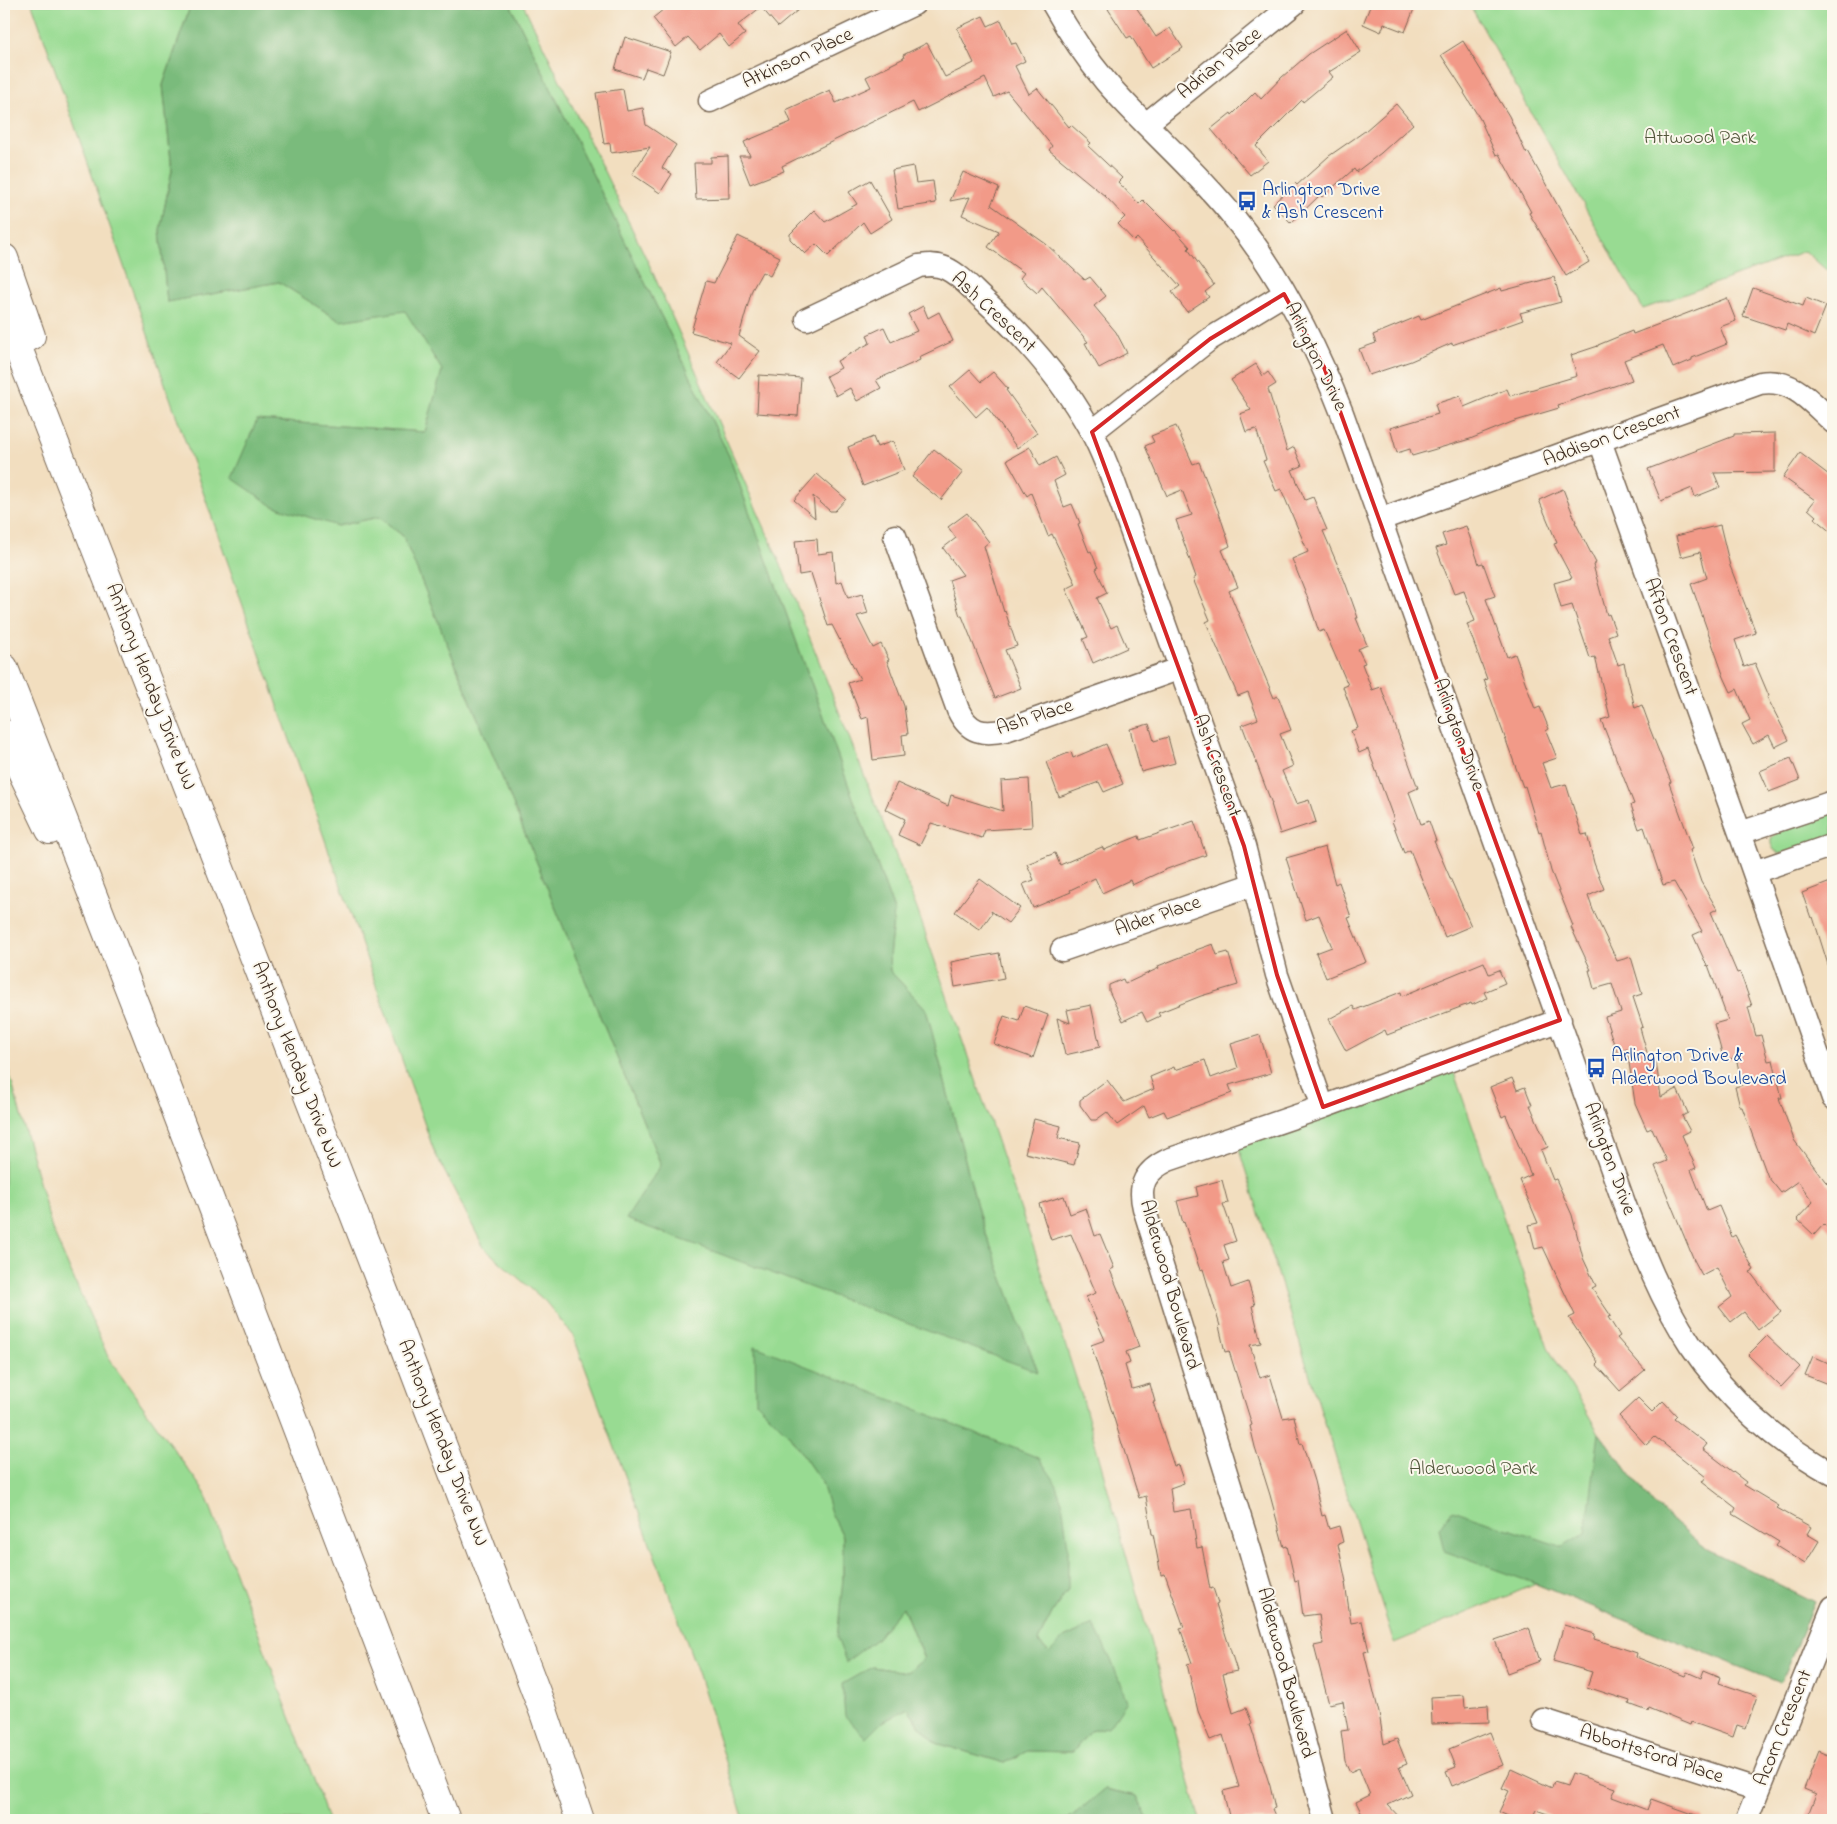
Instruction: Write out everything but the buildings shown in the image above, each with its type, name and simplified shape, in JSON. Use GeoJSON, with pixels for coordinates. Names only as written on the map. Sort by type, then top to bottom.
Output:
{"type":"FeatureCollection","features":[{"type":"Feature","properties":{"kind":"highway"},"geometry":{"type":"LineString","coordinates":[[4,258],[26,319],[79,506]]}},
{"type":"Feature","properties":{"kind":"highway","name":"Anthony Henday Drive NW"},"geometry":{"type":"LineString","coordinates":[[4,312],[387,1299],[544,1713],[580,1820]]}},
{"type":"Feature","properties":{"kind":"highway"},"geometry":{"type":"LineString","coordinates":[[4,668],[145,1029],[445,1817]]}},
{"type":"Feature","properties":{"kind":"highway"},"geometry":{"type":"LineString","coordinates":[[4,734],[145,1029]]}},
{"type":"Feature","properties":{"kind":"street","name":"Atkinson Place"},"geometry":{"type":"LineString","coordinates":[[710,101],[914,4]]}},
{"type":"Feature","properties":{"kind":"street","name":"Arlington Drive"},"geometry":{"type":"LineString","coordinates":[[1053,4],[1094,67],[1146,124],[1185,162],[1253,242],[1324,367],[1381,519],[1644,1256],[1659,1289],[1686,1338],[1710,1370],[1748,1411],[1793,1449],[1833,1474]]}},
{"type":"Feature","properties":{"kind":"street","name":"Adrian Place"},"geometry":{"type":"LineString","coordinates":[[1146,124],[1294,4]]}},
{"type":"Feature","properties":{"kind":"street","name":"Ash Crescent"},"geometry":{"type":"LineString","coordinates":[[807,319],[918,266],[934,265],[944,267],[962,280],[1031,346],[1047,365],[1092,432],[1113,480],[1244,846],[1277,975],[1323,1107]]}},
{"type":"Feature","properties":{"kind":"street"},"geometry":{"type":"LineString","coordinates":[[1092,432],[1210,340],[1284,294]]}},
{"type":"Feature","properties":{"kind":"street","name":"Addison Crescent"},"geometry":{"type":"LineString","coordinates":[[1381,519],[1767,382],[1780,383],[1794,388],[1833,422]]}},
{"type":"Feature","properties":{"kind":"street","name":"Afton Crescent"},"geometry":{"type":"LineString","coordinates":[[1600,441],[1833,1098]]}},
{"type":"Feature","properties":{"kind":"street","name":"Ash Place"},"geometry":{"type":"LineString","coordinates":[[895,536],[958,710],[963,720],[976,730],[988,733],[1006,730],[1181,668]]}},
{"type":"Feature","properties":{"kind":"street"},"geometry":{"type":"LineString","coordinates":[[1740,833],[1833,802]]}},
{"type":"Feature","properties":{"kind":"street"},"geometry":{"type":"LineString","coordinates":[[1754,872],[1833,845]]}},
{"type":"Feature","properties":{"kind":"street","name":"Alder Place"},"geometry":{"type":"LineString","coordinates":[[1062,950],[1254,884]]}},
{"type":"Feature","properties":{"kind":"street","name":"Alderwood Boulevard"},"geometry":{"type":"LineString","coordinates":[[1324,1820],[1289,1684],[1250,1550],[1147,1218],[1141,1194],[1145,1179],[1149,1172],[1162,1163],[1323,1107],[1560,1020]]}},
{"type":"Feature","properties":{"kind":"street","name":"Acorn Crescent"},"geometry":{"type":"LineString","coordinates":[[1747,1820],[1833,1607]]}},
{"type":"Feature","properties":{"kind":"street","name":"Abbottsford Place"},"geometry":{"type":"LineString","coordinates":[[1543,1720],[1759,1790]]}},
{"type":"Feature","properties":{"kind":"highlighted area"},"geometry":{"type":"Polygon","coordinates":[[[1284,294],[1324,367],[1560,1020],[1323,1107],[1277,975],[1244,846],[1092,432],[1210,339],[1284,294]]]}},
{"type":"Feature","properties":{"kind":"green space"},"geometry":{"type":"Polygon","coordinates":[[[32,4],[191,4],[163,85],[172,170],[160,230],[167,302],[279,282],[340,321],[405,310],[443,370],[425,432],[257,420],[337,526],[379,517],[403,536],[661,1165],[1037,1371],[980,1218],[926,1009],[890,971],[889,957],[894,911],[729,456],[510,4],[523,4],[649,264],[781,565],[917,909],[1038,1260],[1083,1400],[1200,1820],[1148,1820],[1137,1796],[1106,1789],[1067,1820],[744,1820],[699,1675],[573,1335],[545,1301],[484,1248],[434,1151],[32,4]],[[757,1402],[789,1435],[822,1483],[833,1516],[843,1536],[843,1579],[875,1640],[903,1607],[924,1660],[907,1672],[872,1667],[865,1738],[881,1723],[908,1708],[920,1726],[936,1743],[1005,1763],[1027,1751],[1072,1752],[1090,1731],[1110,1726],[1093,1624],[1064,1638],[1049,1653],[1038,1641],[1052,1613],[1068,1589],[757,1402]]]}},
{"type":"Feature","properties":{"kind":"green space"},"geometry":{"type":"Polygon","coordinates":[[[191,4],[510,4],[729,456],[894,911],[889,957],[890,971],[926,1009],[980,1218],[1038,1372],[626,1219],[661,1165],[403,536],[379,517],[337,526],[273,506],[232,478],[257,420],[425,432],[442,370],[405,311],[340,321],[279,282],[167,302],[160,230],[172,170],[163,85],[191,4]]]}},
{"type":"Feature","properties":{"kind":"green space","name":"Attwood Park"},"geometry":{"type":"Polygon","coordinates":[[[1475,4],[1833,4],[1833,276],[1805,251],[1643,309],[1471,7],[1475,4]]]}},
{"type":"Feature","properties":{"kind":"green space"},"geometry":{"type":"Polygon","coordinates":[[[1833,813],[1833,836],[1780,854],[1774,850],[1771,838],[1777,833],[1833,813]]]}},
{"type":"Feature","properties":{"kind":"green space"},"geometry":{"type":"Polygon","coordinates":[[[4,1054],[52,1229],[109,1359],[205,1493],[328,1820],[4,1820],[4,1054]]]}},
{"type":"Feature","properties":{"kind":"green space","name":"Alderwood Park"},"geometry":{"type":"Polygon","coordinates":[[[1450,1061],[1548,1347],[1599,1433],[1653,1504],[1707,1549],[1814,1602],[1780,1683],[1536,1584],[1394,1643],[1235,1137],[1450,1061]]]}},
{"type":"Feature","properties":{"kind":"green space"},"geometry":{"type":"Polygon","coordinates":[[[755,1346],[1039,1458],[1054,1480],[1062,1502],[1068,1547],[1068,1589],[1052,1613],[1038,1641],[1049,1653],[1064,1638],[1093,1624],[1111,1660],[1127,1701],[1110,1726],[1090,1731],[1073,1752],[1027,1751],[1005,1763],[936,1743],[920,1726],[908,1708],[881,1723],[866,1738],[845,1716],[842,1684],[872,1667],[907,1672],[924,1659],[903,1607],[875,1640],[846,1662],[837,1638],[843,1579],[843,1536],[831,1513],[822,1483],[789,1435],[756,1402],[755,1346]]]}},
{"type":"Feature","properties":{"kind":"green space"},"geometry":{"type":"Polygon","coordinates":[[[1599,1433],[1653,1504],[1707,1549],[1814,1602],[1780,1683],[1536,1584],[1444,1551],[1439,1528],[1452,1510],[1563,1547],[1586,1533],[1599,1433]]]}},
{"type":"Feature","properties":{"kind":"green space"},"geometry":{"type":"Polygon","coordinates":[[[1105,1789],[1137,1796],[1148,1820],[1067,1820],[1105,1789]]]}},
{"type":"Feature","properties":{"kind":"place","name":"Arlington Drive & Ash Crescent"},"geometry":{"type":"Point","coordinates":[1247,201]}},
{"type":"Feature","properties":{"kind":"place","name":"Arlington Drive & Alderwood Boulevard"},"geometry":{"type":"Point","coordinates":[1596,1068]}}]}
